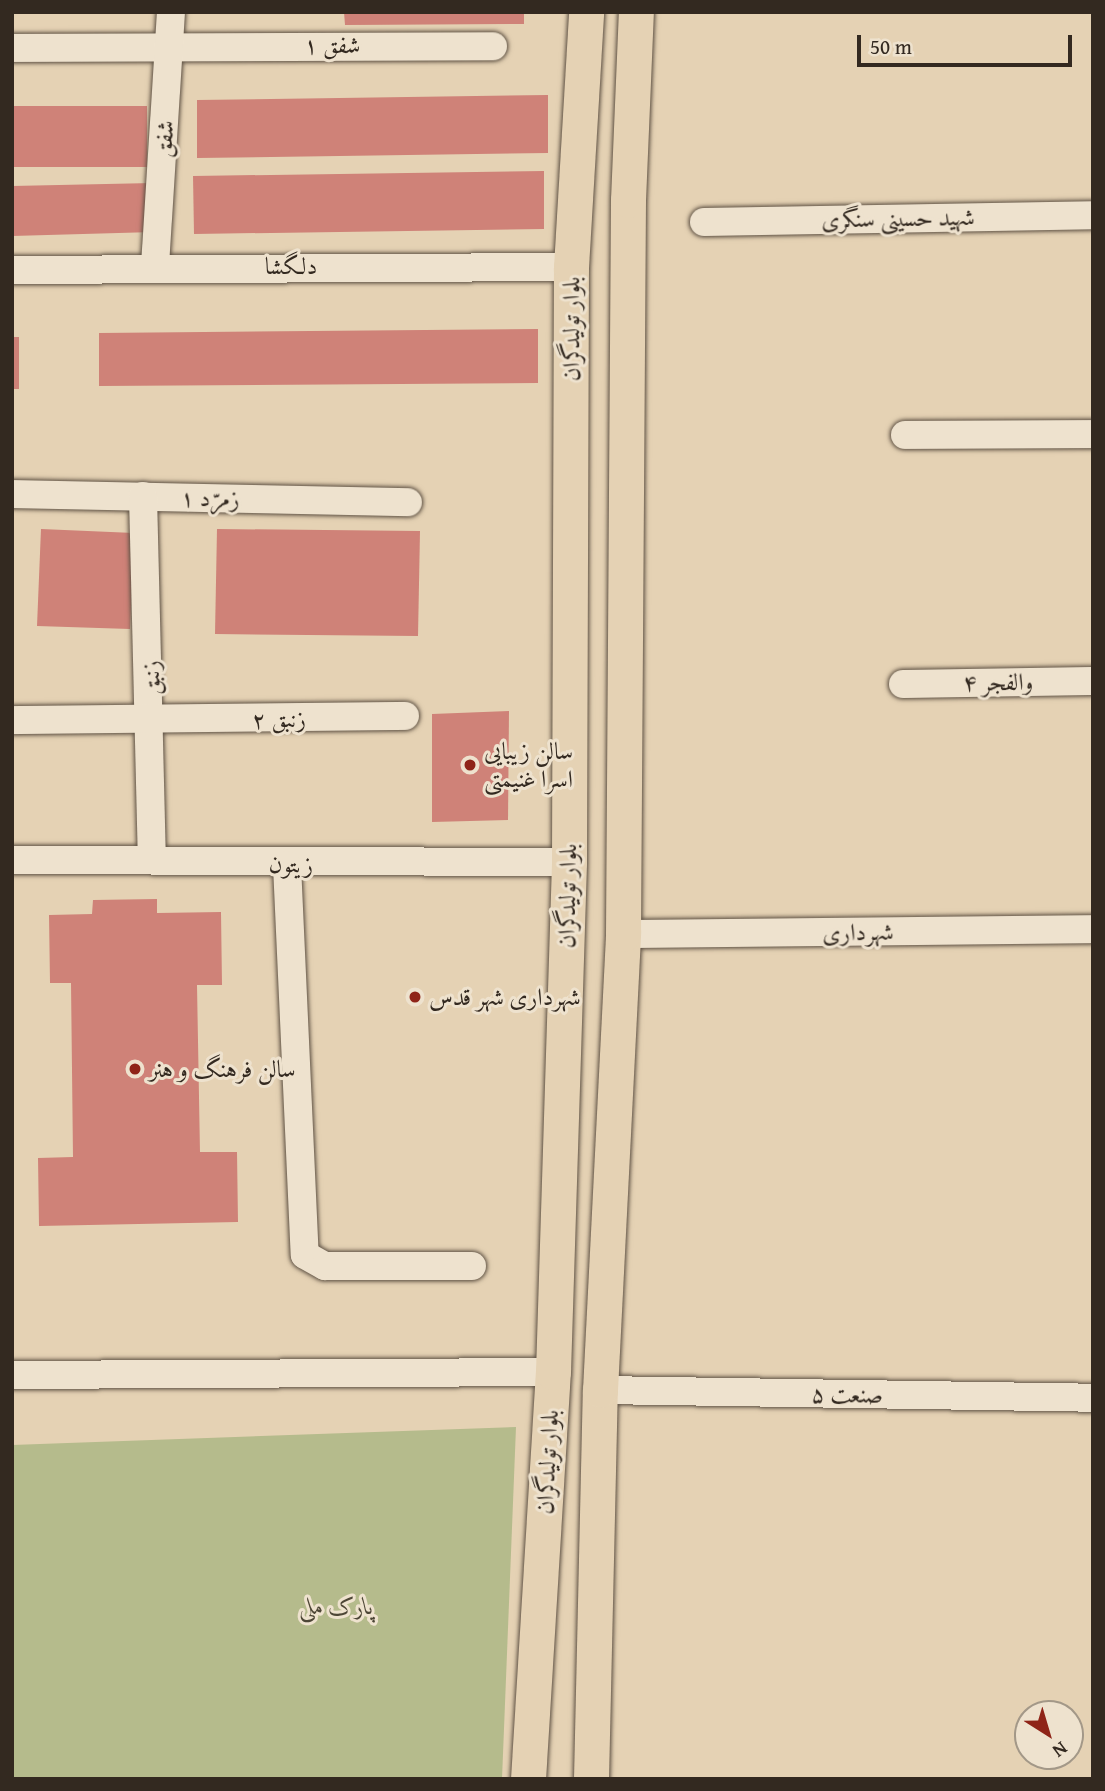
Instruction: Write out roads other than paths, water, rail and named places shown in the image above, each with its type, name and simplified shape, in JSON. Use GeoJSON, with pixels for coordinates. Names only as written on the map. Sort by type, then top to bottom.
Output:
{"type":"FeatureCollection","features":[{"type":"Feature","properties":{"kind":"main road","name":"بلوار تولیدگران"},"geometry":{"type":"LineString","coordinates":[[528,1779],[553,1372],[569,862],[571,267],[586,12]]}},
{"type":"Feature","properties":{"kind":"main road","name":"بلوار تولیدگران"},"geometry":{"type":"LineString","coordinates":[[591,1779],[600,1390],[623,934],[628,200],[636,12]]}},
{"type":"Feature","properties":{"kind":"street","name":"شفق"},"geometry":{"type":"LineString","coordinates":[[155,266],[172,45],[171,12]]}},
{"type":"Feature","properties":{"kind":"street","name":"شفق ۱"},"geometry":{"type":"LineString","coordinates":[[12,48],[172,45],[493,46]]}},
{"type":"Feature","properties":{"kind":"street","name":"شهید حسینی سنگری"},"geometry":{"type":"LineString","coordinates":[[704,222],[1093,215]]}},
{"type":"Feature","properties":{"kind":"street","name":"دلگشا"},"geometry":{"type":"LineString","coordinates":[[12,270],[155,266],[571,267]]}},
{"type":"Feature","properties":{"kind":"street"},"geometry":{"type":"LineString","coordinates":[[905,435],[1093,434]]}},
{"type":"Feature","properties":{"kind":"street","name":"زمرّد ۱"},"geometry":{"type":"LineString","coordinates":[[12,494],[408,502]]}},
{"type":"Feature","properties":{"kind":"street","name":"زنبق"},"geometry":{"type":"LineString","coordinates":[[143,496],[153,722],[152,859]]}},
{"type":"Feature","properties":{"kind":"street","name":"والفجر ۴"},"geometry":{"type":"LineString","coordinates":[[903,684],[1093,681]]}},
{"type":"Feature","properties":{"kind":"street","name":"زنبق ۲"},"geometry":{"type":"LineString","coordinates":[[12,720],[153,722],[405,716]]}},
{"type":"Feature","properties":{"kind":"street","name":"زیتون"},"geometry":{"type":"LineString","coordinates":[[12,860],[152,859],[287,865],[569,862]]}},
{"type":"Feature","properties":{"kind":"street"},"geometry":{"type":"LineString","coordinates":[[287,865],[305,1255],[325,1266],[472,1266]]}},
{"type":"Feature","properties":{"kind":"street","name":"شهرداری"},"geometry":{"type":"LineString","coordinates":[[623,934],[1093,929]]}},
{"type":"Feature","properties":{"kind":"street"},"geometry":{"type":"LineString","coordinates":[[12,1375],[553,1372]]}},
{"type":"Feature","properties":{"kind":"street","name":"صنعت ۵"},"geometry":{"type":"LineString","coordinates":[[600,1390],[1093,1398]]}},
{"type":"Feature","properties":{"kind":"place","name":"سالن زیبایی اسرا غنیمتی"},"geometry":{"type":"Point","coordinates":[470,765]}},
{"type":"Feature","properties":{"kind":"place","name":"شهرداری شهر قدس"},"geometry":{"type":"Point","coordinates":[415,997]}},
{"type":"Feature","properties":{"kind":"place","name":"سالن فرهنگ و هنر"},"geometry":{"type":"Point","coordinates":[135,1069]}},
{"type":"Feature","properties":{"kind":"park label","name":"پارک ملی"},"geometry":{"type":"Point","coordinates":[336,1606]}}]}
